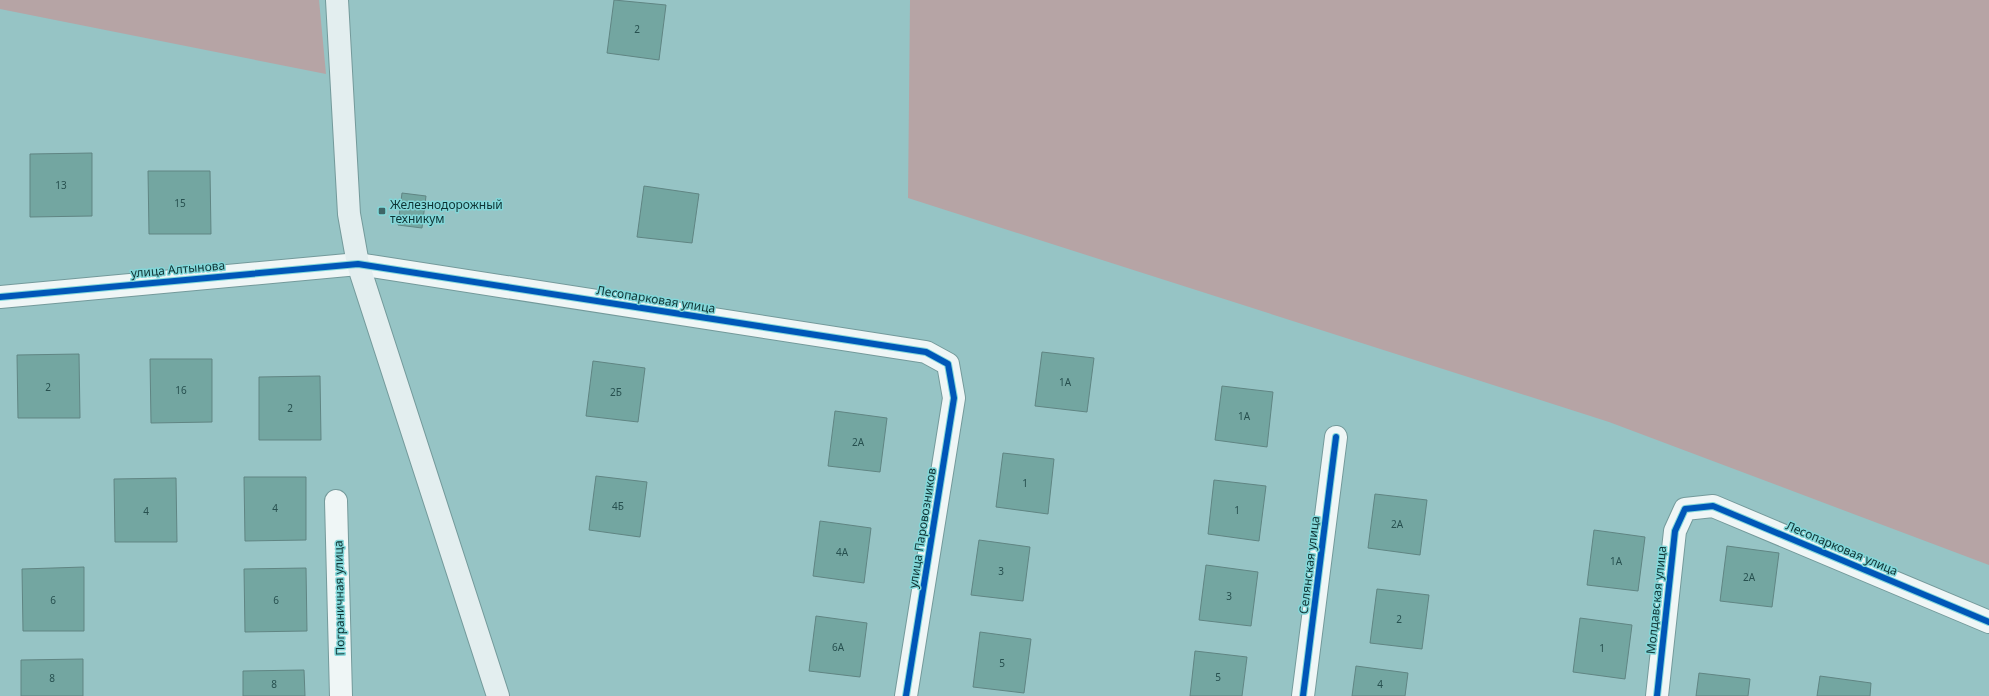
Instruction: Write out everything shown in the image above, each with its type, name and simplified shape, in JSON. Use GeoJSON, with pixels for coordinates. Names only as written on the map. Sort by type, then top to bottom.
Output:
{"type":"FeatureCollection","features":[{"type":"Feature","properties":{"kind":"main road"},"geometry":{"type":"LineString","coordinates":[[336,0],[349,214],[358,264],[498,696]]}},
{"type":"Feature","properties":{"kind":"street","name":"улица Алтынова"},"geometry":{"type":"LineString","coordinates":[[0,297],[358,264]]}},
{"type":"Feature","properties":{"kind":"street","name":"Лесопарковая улица"},"geometry":{"type":"LineString","coordinates":[[358,264],[926,352],[948,364]]}},
{"type":"Feature","properties":{"kind":"street","name":"улица Паровозников"},"geometry":{"type":"LineString","coordinates":[[906,696],[954,398],[948,364]]}},
{"type":"Feature","properties":{"kind":"street","name":"Селянская улица"},"geometry":{"type":"LineString","coordinates":[[1303,696],[1336,437]]}},
{"type":"Feature","properties":{"kind":"street","name":"Пограничная улица"},"geometry":{"type":"LineString","coordinates":[[336,501],[341,696]]}},
{"type":"Feature","properties":{"kind":"street","name":"Лесопарковая улица"},"geometry":{"type":"LineString","coordinates":[[1685,509],[1713,506],[1989,622]]}},
{"type":"Feature","properties":{"kind":"street","name":"Молдавская улица"},"geometry":{"type":"LineString","coordinates":[[1657,696],[1675,531],[1685,509]]}},
{"type":"Feature","properties":{"kind":"shaded area"},"geometry":{"type":"Polygon","coordinates":[[[0,0],[319,0],[326,74],[0,9],[0,0]]]}},
{"type":"Feature","properties":{"kind":"shaded area"},"geometry":{"type":"Polygon","coordinates":[[[910,0],[1989,0],[1989,565],[1609,422],[908,198],[910,0]]]}},
{"type":"Feature","properties":{"kind":"building"},"geometry":{"type":"Polygon","coordinates":[[[614,0],[666,5],[659,60],[607,53],[614,0]]]}},
{"type":"Feature","properties":{"kind":"building"},"geometry":{"type":"Polygon","coordinates":[[[92,153],[92,216],[30,217],[30,154],[92,153]]]}},
{"type":"Feature","properties":{"kind":"building"},"geometry":{"type":"Polygon","coordinates":[[[148,171],[210,171],[211,234],[149,234],[148,171]]]}},
{"type":"Feature","properties":{"kind":"building"},"geometry":{"type":"Polygon","coordinates":[[[644,186],[699,194],[692,243],[637,237],[644,186]]]}},
{"type":"Feature","properties":{"kind":"building"},"geometry":{"type":"Polygon","coordinates":[[[402,193],[426,196],[422,228],[398,225],[402,193]]]}},
{"type":"Feature","properties":{"kind":"building"},"geometry":{"type":"Polygon","coordinates":[[[1042,352],[1094,358],[1087,412],[1035,406],[1042,352]]]}},
{"type":"Feature","properties":{"kind":"building"},"geometry":{"type":"Polygon","coordinates":[[[79,354],[80,418],[18,418],[17,355],[79,354]]]}},
{"type":"Feature","properties":{"kind":"building"},"geometry":{"type":"Polygon","coordinates":[[[150,359],[212,359],[212,422],[151,423],[150,359]]]}},
{"type":"Feature","properties":{"kind":"building"},"geometry":{"type":"Polygon","coordinates":[[[593,361],[645,368],[638,422],[586,416],[593,361]]]}},
{"type":"Feature","properties":{"kind":"building"},"geometry":{"type":"Polygon","coordinates":[[[320,376],[321,440],[259,440],[259,377],[320,376]]]}},
{"type":"Feature","properties":{"kind":"building"},"geometry":{"type":"Polygon","coordinates":[[[1222,386],[1273,392],[1267,447],[1215,440],[1222,386]]]}},
{"type":"Feature","properties":{"kind":"building"},"geometry":{"type":"Polygon","coordinates":[[[835,411],[887,418],[880,472],[828,466],[835,411]]]}},
{"type":"Feature","properties":{"kind":"building"},"geometry":{"type":"Polygon","coordinates":[[[1003,453],[1054,459],[1048,514],[996,507],[1003,453]]]}},
{"type":"Feature","properties":{"kind":"building"},"geometry":{"type":"Polygon","coordinates":[[[596,476],[647,482],[640,537],[589,530],[596,476]]]}},
{"type":"Feature","properties":{"kind":"building"},"geometry":{"type":"Polygon","coordinates":[[[244,477],[306,477],[306,540],[245,541],[244,477]]]}},
{"type":"Feature","properties":{"kind":"building"},"geometry":{"type":"Polygon","coordinates":[[[176,478],[177,542],[115,542],[114,479],[176,478]]]}},
{"type":"Feature","properties":{"kind":"building"},"geometry":{"type":"Polygon","coordinates":[[[1214,480],[1266,486],[1259,541],[1208,534],[1214,480]]]}},
{"type":"Feature","properties":{"kind":"building"},"geometry":{"type":"Polygon","coordinates":[[[1375,494],[1427,500],[1420,555],[1368,548],[1375,494]]]}},
{"type":"Feature","properties":{"kind":"building"},"geometry":{"type":"Polygon","coordinates":[[[820,521],[871,528],[864,583],[813,576],[820,521]]]}},
{"type":"Feature","properties":{"kind":"building"},"geometry":{"type":"Polygon","coordinates":[[[1594,530],[1645,537],[1638,591],[1587,585],[1594,530]]]}},
{"type":"Feature","properties":{"kind":"building"},"geometry":{"type":"Polygon","coordinates":[[[979,540],[1030,547],[1023,601],[971,595],[979,540]]]}},
{"type":"Feature","properties":{"kind":"building"},"geometry":{"type":"Polygon","coordinates":[[[1727,546],[1779,553],[1772,607],[1720,601],[1727,546]]]}},
{"type":"Feature","properties":{"kind":"building"},"geometry":{"type":"Polygon","coordinates":[[[1206,565],[1258,572],[1251,626],[1199,620],[1206,565]]]}},
{"type":"Feature","properties":{"kind":"building"},"geometry":{"type":"Polygon","coordinates":[[[84,567],[84,631],[23,631],[22,569],[84,567]]]}},
{"type":"Feature","properties":{"kind":"building"},"geometry":{"type":"Polygon","coordinates":[[[306,568],[307,631],[245,632],[244,569],[306,568]]]}},
{"type":"Feature","properties":{"kind":"building"},"geometry":{"type":"Polygon","coordinates":[[[1377,589],[1429,595],[1422,649],[1370,643],[1377,589]]]}},
{"type":"Feature","properties":{"kind":"building"},"geometry":{"type":"Polygon","coordinates":[[[816,616],[867,623],[860,677],[809,671],[816,616]]]}},
{"type":"Feature","properties":{"kind":"building"},"geometry":{"type":"Polygon","coordinates":[[[1580,618],[1632,625],[1625,679],[1573,672],[1580,618]]]}},
{"type":"Feature","properties":{"kind":"building"},"geometry":{"type":"Polygon","coordinates":[[[980,632],[1031,639],[1024,693],[973,687],[980,632]]]}},
{"type":"Feature","properties":{"kind":"building"},"geometry":{"type":"Polygon","coordinates":[[[1195,651],[1247,657],[1242,696],[1190,696],[1195,651]]]}},
{"type":"Feature","properties":{"kind":"building"},"geometry":{"type":"Polygon","coordinates":[[[83,659],[83,696],[21,696],[21,660],[83,659]]]}},
{"type":"Feature","properties":{"kind":"building"},"geometry":{"type":"Polygon","coordinates":[[[1356,666],[1408,673],[1405,696],[1352,696],[1356,666]]]}},
{"type":"Feature","properties":{"kind":"building"},"geometry":{"type":"Polygon","coordinates":[[[304,670],[305,696],[243,696],[243,671],[304,670]]]}},
{"type":"Feature","properties":{"kind":"building"},"geometry":{"type":"Polygon","coordinates":[[[1699,673],[1750,679],[1748,696],[1696,696],[1699,673]]]}},
{"type":"Feature","properties":{"kind":"building"},"geometry":{"type":"Polygon","coordinates":[[[1820,676],[1871,683],[1870,696],[1817,696],[1820,676]]]}},
{"type":"Feature","properties":{"kind":"cycle path"},"geometry":{"type":"LineString","coordinates":[[0,297],[358,264],[926,352],[948,364],[954,398],[906,696]]}},
{"type":"Feature","properties":{"kind":"cycle path"},"geometry":{"type":"LineString","coordinates":[[1303,696],[1336,437]]}},
{"type":"Feature","properties":{"kind":"cycle path"},"geometry":{"type":"LineString","coordinates":[[1657,696],[1675,531],[1685,509],[1713,506],[1989,622]]}},
{"type":"Feature","properties":{"kind":"place","name":"Железнодорожный техникум"},"geometry":{"type":"Point","coordinates":[382,211]}}]}
